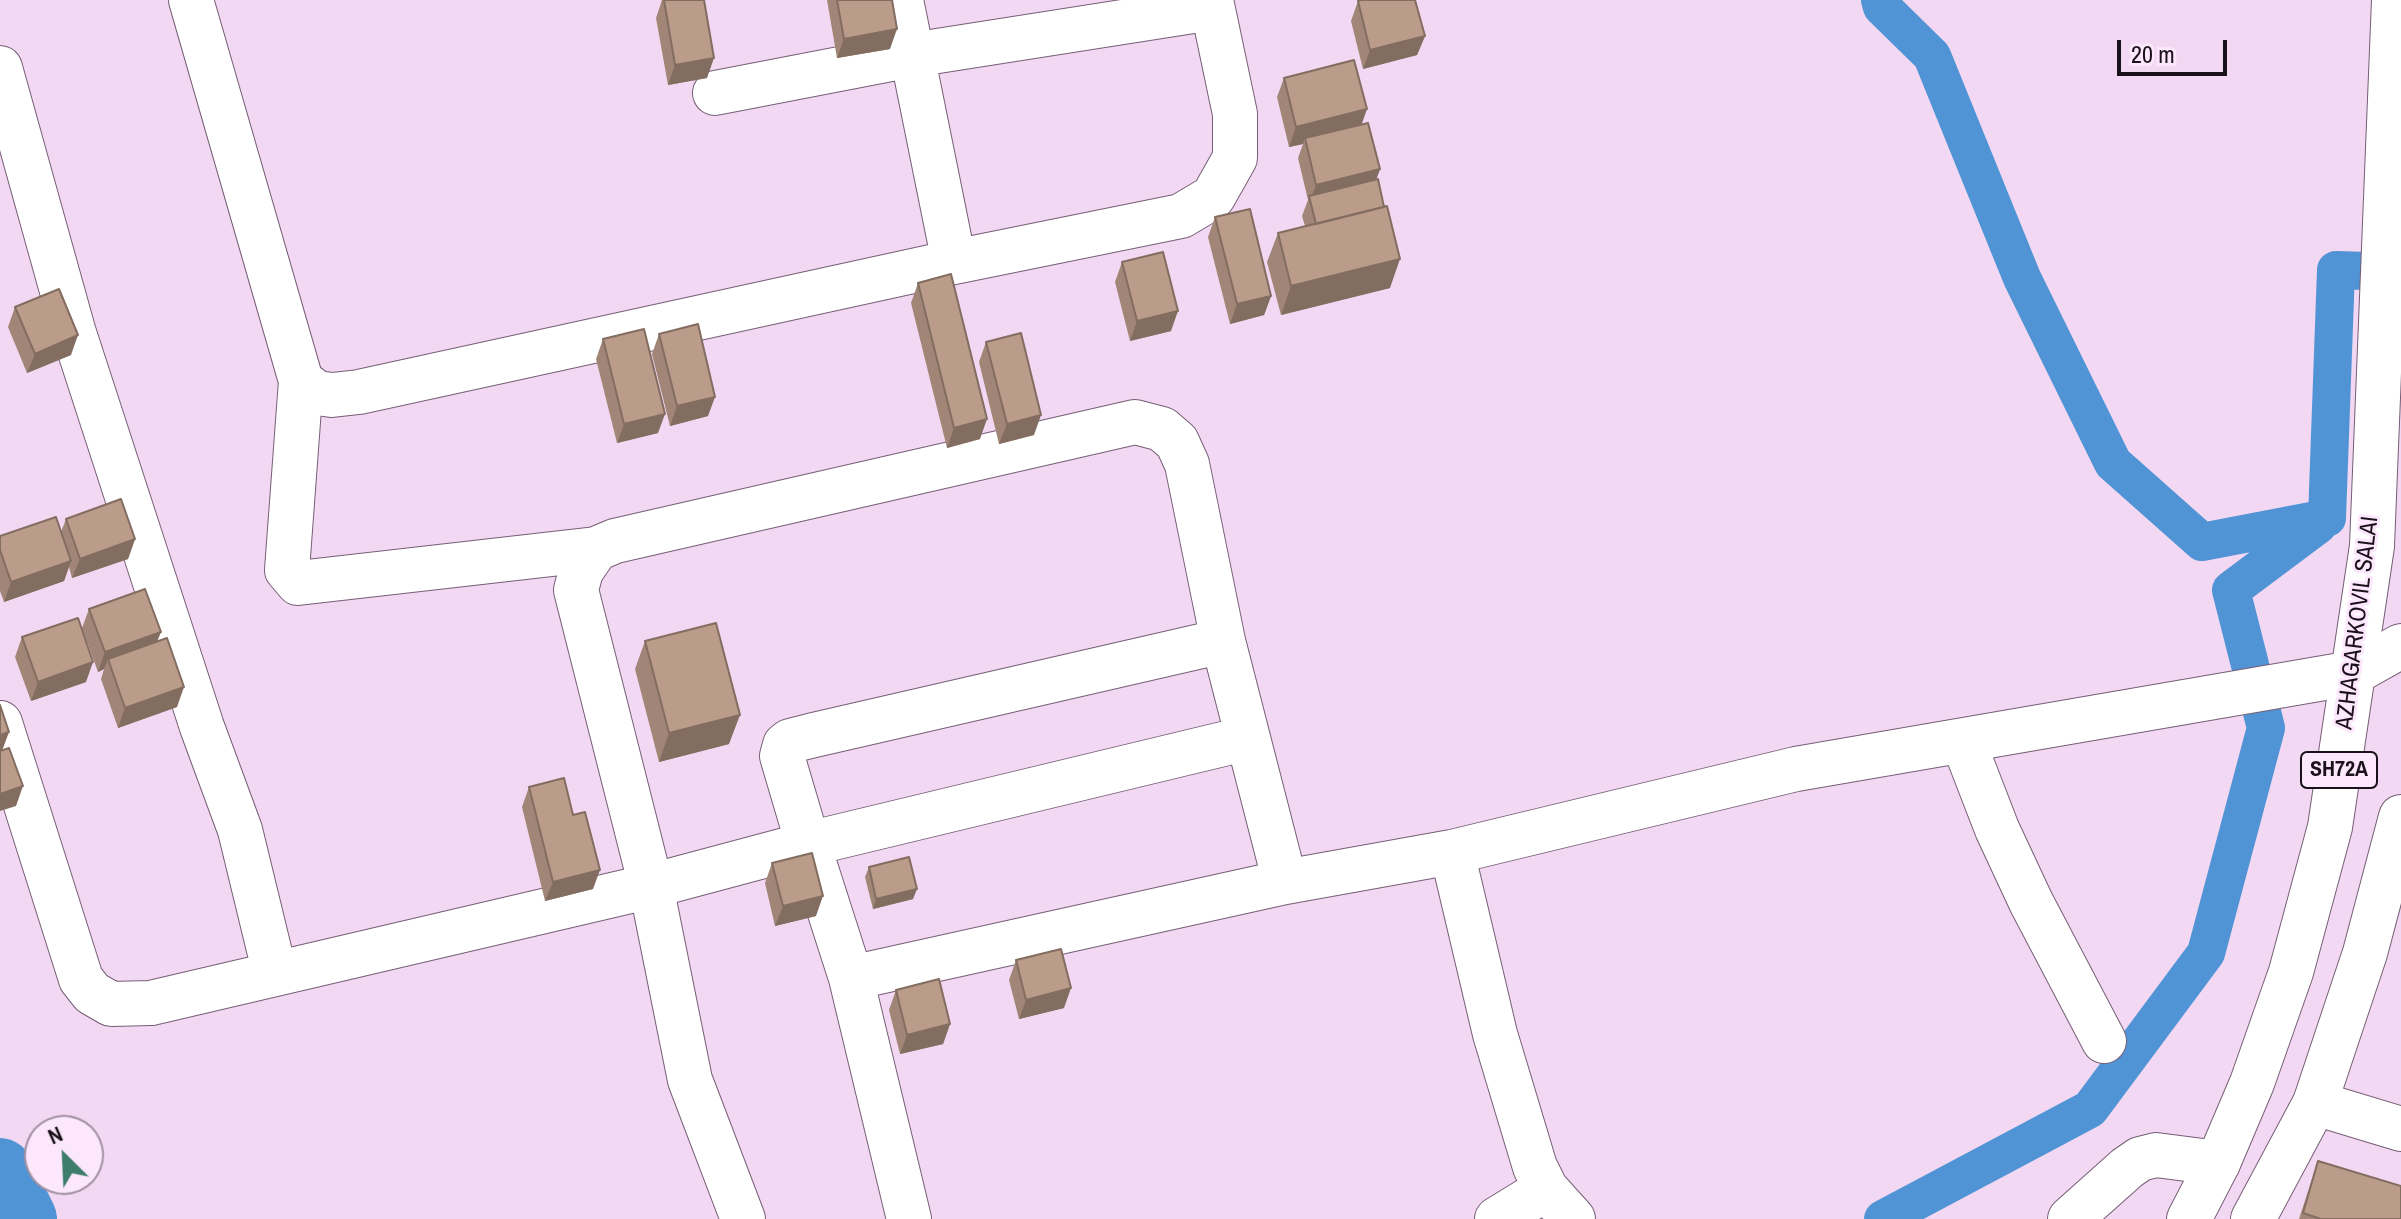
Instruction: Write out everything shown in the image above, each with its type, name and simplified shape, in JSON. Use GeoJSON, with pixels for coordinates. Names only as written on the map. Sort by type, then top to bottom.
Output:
{"type":"FeatureCollection","features":[{"type":"Feature","properties":{"kind":"street"},"geometry":{"type":"LineString","coordinates":[[191,0],[301,381],[287,570],[291,578],[298,583],[596,549],[615,541],[1135,422],[1162,429],[1177,442],[1187,464],[1223,641],[1285,882]]}},
{"type":"Feature","properties":{"kind":"street"},"geometry":{"type":"LineString","coordinates":[[901,0],[954,262]]}},
{"type":"Feature","properties":{"kind":"street","name":"AZHAGARKOVIL SALAI"},"geometry":{"type":"LineString","coordinates":[[2189,1219],[2218,1163],[2252,1083],[2291,972],[2330,827],[2372,546],[2394,0]]}},
{"type":"Feature","properties":{"kind":"street"},"geometry":{"type":"LineString","coordinates":[[301,381],[317,393],[359,392],[954,262],[1181,216],[1213,197],[1235,158],[1235,114],[1211,4],[912,55],[715,93]]}},
{"type":"Feature","properties":{"kind":"street"},"geometry":{"type":"LineString","coordinates":[[0,68],[73,330],[202,727],[240,830],[275,974]]}},
{"type":"Feature","properties":{"kind":"street"},"geometry":{"type":"LineString","coordinates":[[596,549],[581,571],[576,590],[651,886],[690,1080],[743,1219]]}},
{"type":"Feature","properties":{"kind":"street"},"geometry":{"type":"LineString","coordinates":[[909,1219],[851,978],[782,756],[785,745],[790,741],[1223,641]]}},
{"type":"Feature","properties":{"kind":"street"},"geometry":{"type":"LineString","coordinates":[[851,978],[1285,882],[1452,852],[1796,769],[2353,673],[2401,646]]}},
{"type":"Feature","properties":{"kind":"street"},"geometry":{"type":"LineString","coordinates":[[0,723],[81,979],[92,993],[111,1004],[151,1003],[275,974],[651,886],[808,844],[1248,738]]}},
{"type":"Feature","properties":{"kind":"street"},"geometry":{"type":"LineString","coordinates":[[1963,741],[1997,829],[2020,878],[2104,1041]]}},
{"type":"Feature","properties":{"kind":"street"},"geometry":{"type":"LineString","coordinates":[[2253,1219],[2315,1103],[2365,953],[2401,817]]}},
{"type":"Feature","properties":{"kind":"street"},"geometry":{"type":"LineString","coordinates":[[1452,852],[1495,1034],[1531,1154],[1559,1204],[1497,1219]]}},
{"type":"Feature","properties":{"kind":"street"},"geometry":{"type":"LineString","coordinates":[[2315,1103],[2401,1129]]}},
{"type":"Feature","properties":{"kind":"street"},"geometry":{"type":"LineString","coordinates":[[2070,1219],[2140,1159],[2156,1155],[2218,1163]]}},
{"type":"Feature","properties":{"kind":"building"},"geometry":{"type":"Polygon","coordinates":[[[664,0],[704,0],[714,58],[675,65],[664,0]]]}},
{"type":"Feature","properties":{"kind":"building"},"geometry":{"type":"Polygon","coordinates":[[[837,0],[892,0],[897,29],[844,39],[837,0]]]}},
{"type":"Feature","properties":{"kind":"building"},"geometry":{"type":"Polygon","coordinates":[[[1415,0],[1425,36],[1370,50],[1358,1],[1415,0]]]}},
{"type":"Feature","properties":{"kind":"building"},"geometry":{"type":"Polygon","coordinates":[[[1354,60],[1367,109],[1296,127],[1284,78],[1354,60]]]}},
{"type":"Feature","properties":{"kind":"building"},"geometry":{"type":"Polygon","coordinates":[[[1368,123],[1380,169],[1316,185],[1305,138],[1368,123]]]}},
{"type":"Feature","properties":{"kind":"building"},"geometry":{"type":"Polygon","coordinates":[[[1378,179],[1384,207],[1316,224],[1309,196],[1378,179]]]}},
{"type":"Feature","properties":{"kind":"building"},"geometry":{"type":"Polygon","coordinates":[[[1387,206],[1400,259],[1291,286],[1278,233],[1387,206]]]}},
{"type":"Feature","properties":{"kind":"building"},"geometry":{"type":"Polygon","coordinates":[[[1250,209],[1271,296],[1237,304],[1215,217],[1250,209]]]}},
{"type":"Feature","properties":{"kind":"building"},"geometry":{"type":"Polygon","coordinates":[[[1163,252],[1178,311],[1137,321],[1122,262],[1163,252]]]}},
{"type":"Feature","properties":{"kind":"building"},"geometry":{"type":"Polygon","coordinates":[[[951,274],[987,419],[954,428],[918,283],[951,274]]]}},
{"type":"Feature","properties":{"kind":"building"},"geometry":{"type":"Polygon","coordinates":[[[59,289],[78,335],[35,354],[15,307],[59,289]]]}},
{"type":"Feature","properties":{"kind":"building"},"geometry":{"type":"Polygon","coordinates":[[[698,324],[715,397],[677,406],[659,334],[698,324]]]}},
{"type":"Feature","properties":{"kind":"building"},"geometry":{"type":"Polygon","coordinates":[[[644,329],[665,414],[624,424],[603,339],[644,329]]]}},
{"type":"Feature","properties":{"kind":"building"},"geometry":{"type":"Polygon","coordinates":[[[1021,333],[1041,415],[1007,424],[986,342],[1021,333]]]}},
{"type":"Feature","properties":{"kind":"building"},"geometry":{"type":"Polygon","coordinates":[[[121,499],[135,539],[80,559],[66,519],[121,499]]]}},
{"type":"Feature","properties":{"kind":"building"},"geometry":{"type":"Polygon","coordinates":[[[56,517],[71,561],[11,582],[0,550],[0,536],[56,517]]]}},
{"type":"Feature","properties":{"kind":"building"},"geometry":{"type":"Polygon","coordinates":[[[145,589],[161,632],[105,652],[89,609],[145,589]]]}},
{"type":"Feature","properties":{"kind":"building"},"geometry":{"type":"Polygon","coordinates":[[[78,618],[93,662],[38,682],[22,637],[78,618]]]}},
{"type":"Feature","properties":{"kind":"building"},"geometry":{"type":"Polygon","coordinates":[[[716,623],[740,715],[669,733],[645,641],[716,623]]]}},
{"type":"Feature","properties":{"kind":"building"},"geometry":{"type":"Polygon","coordinates":[[[167,638],[184,687],[125,708],[108,659],[167,638]]]}},
{"type":"Feature","properties":{"kind":"building"},"geometry":{"type":"Polygon","coordinates":[[[0,705],[9,732],[0,735],[0,705]]]}},
{"type":"Feature","properties":{"kind":"building"},"geometry":{"type":"Polygon","coordinates":[[[9,748],[23,786],[0,794],[0,751],[9,748]]]}},
{"type":"Feature","properties":{"kind":"building"},"geometry":{"type":"Polygon","coordinates":[[[564,778],[573,815],[585,812],[600,870],[553,882],[529,787],[564,778]]]}},
{"type":"Feature","properties":{"kind":"building"},"geometry":{"type":"Polygon","coordinates":[[[812,853],[823,896],[783,906],[772,863],[812,853]]]}},
{"type":"Feature","properties":{"kind":"building"},"geometry":{"type":"Polygon","coordinates":[[[909,857],[917,889],[876,899],[869,867],[909,857]]]}},
{"type":"Feature","properties":{"kind":"building"},"geometry":{"type":"Polygon","coordinates":[[[1061,949],[1071,988],[1026,1000],[1016,960],[1061,949]]]}},
{"type":"Feature","properties":{"kind":"building"},"geometry":{"type":"Polygon","coordinates":[[[939,979],[950,1024],[907,1035],[896,990],[939,979]]]}},
{"type":"Feature","properties":{"kind":"building"},"geometry":{"type":"Polygon","coordinates":[[[2318,1161],[2401,1186],[2401,1219],[2321,1219],[2303,1213],[2318,1161]]]}},
{"type":"Feature","properties":{"kind":"waterway"},"geometry":{"type":"LineString","coordinates":[[1880,0],[1882,7],[1932,56],[2022,278],[2113,463],[2202,542],[2327,518],[2336,270],[2401,272]]}},
{"type":"Feature","properties":{"kind":"waterway"},"geometry":{"type":"LineString","coordinates":[[1883,1219],[2090,1109],[2206,953],[2266,728],[2231,590],[2318,525]]}},
{"type":"Feature","properties":{"kind":"waterway"},"geometry":{"type":"LineString","coordinates":[[0,1171],[24,1219]]}}]}
